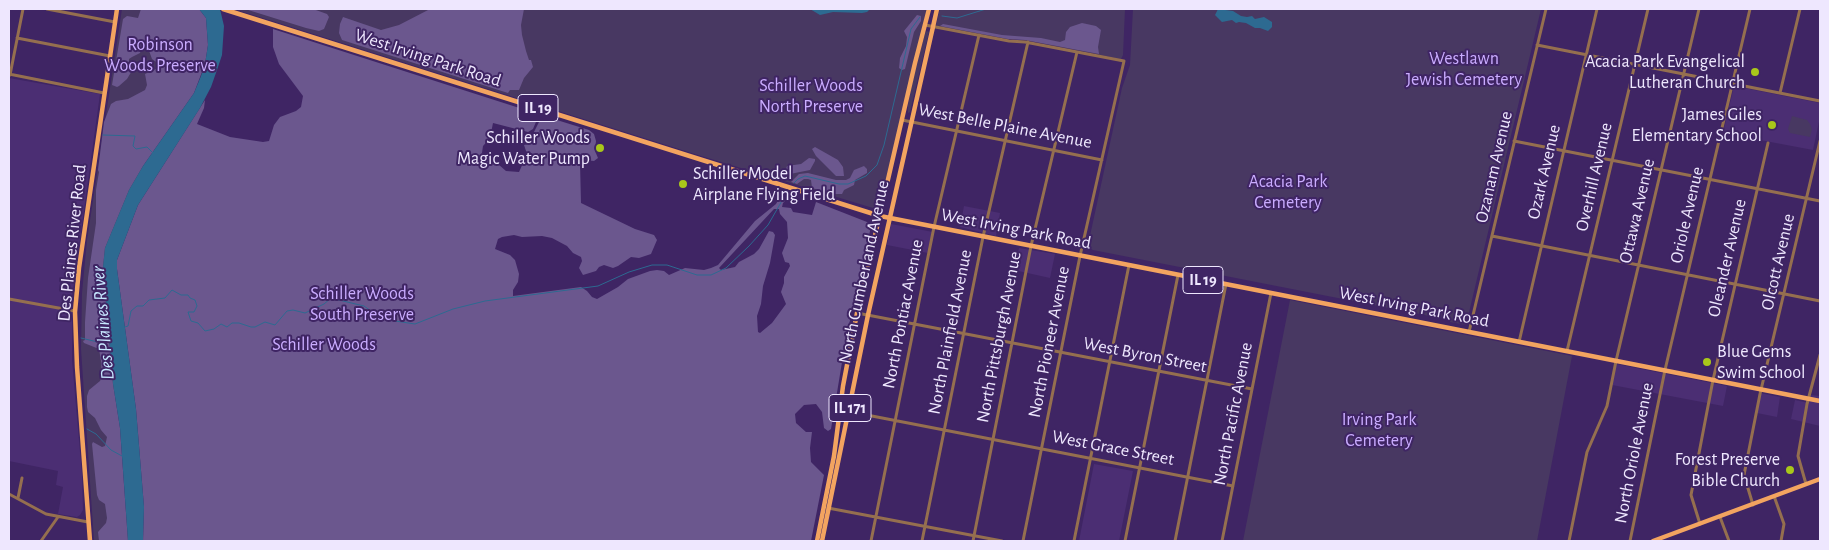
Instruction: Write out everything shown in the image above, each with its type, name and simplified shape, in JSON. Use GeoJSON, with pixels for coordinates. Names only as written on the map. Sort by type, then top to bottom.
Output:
{"type":"FeatureCollection","features":[{"type":"Feature","properties":{"kind":"main road","name":"Des Plaines River Road"},"geometry":{"type":"LineString","coordinates":[[90,541],[75,312],[79,268],[116,9]]}},
{"type":"Feature","properties":{"kind":"main road","name":"West Irving Park Road"},"geometry":{"type":"LineString","coordinates":[[225,9],[880,216],[1820,401]]}},
{"type":"Feature","properties":{"kind":"main road","name":"North Cumberland Avenue"},"geometry":{"type":"LineString","coordinates":[[817,541],[834,456],[843,386],[857,313],[929,9]]}},
{"type":"Feature","properties":{"kind":"main road","name":"North Cumberland Avenue"},"geometry":{"type":"LineString","coordinates":[[822,541],[868,315],[937,9]]}},
{"type":"Feature","properties":{"kind":"main road"},"geometry":{"type":"LineString","coordinates":[[1652,541],[1667,539],[1700,524],[1820,479]]}},
{"type":"Feature","properties":{"kind":"street"},"geometry":{"type":"LineString","coordinates":[[23,9],[10,75],[104,93]]}},
{"type":"Feature","properties":{"kind":"street"},"geometry":{"type":"LineString","coordinates":[[47,9],[115,22]]}},
{"type":"Feature","properties":{"kind":"street","name":"Ozanam Avenue"},"geometry":{"type":"LineString","coordinates":[[1469,332],[1546,9]]}},
{"type":"Feature","properties":{"kind":"street","name":"Ozark Avenue"},"geometry":{"type":"LineString","coordinates":[[1519,342],[1597,9]]}},
{"type":"Feature","properties":{"kind":"street","name":"Overhill Avenue"},"geometry":{"type":"LineString","coordinates":[[1568,351],[1648,9]]}},
{"type":"Feature","properties":{"kind":"street","name":"Ottawa Avenue"},"geometry":{"type":"LineString","coordinates":[[1569,541],[1587,452],[1607,406],[1698,9]]}},
{"type":"Feature","properties":{"kind":"street","name":"Oriole Avenue"},"geometry":{"type":"LineString","coordinates":[[1665,370],[1750,9]]}},
{"type":"Feature","properties":{"kind":"street"},"geometry":{"type":"LineString","coordinates":[[1780,93],[1800,9]]}},
{"type":"Feature","properties":{"kind":"street"},"geometry":{"type":"LineString","coordinates":[[925,26],[1028,42],[1077,52]]}},
{"type":"Feature","properties":{"kind":"street","name":"North Pontiac Avenue"},"geometry":{"type":"LineString","coordinates":[[871,541],[934,227],[979,35]]}},
{"type":"Feature","properties":{"kind":"street"},"geometry":{"type":"LineString","coordinates":[[17,38],[110,56]]}},
{"type":"Feature","properties":{"kind":"street","name":"North Plainfield Avenue"},"geometry":{"type":"LineString","coordinates":[[922,541],[983,236],[1028,42]]}},
{"type":"Feature","properties":{"kind":"street"},"geometry":{"type":"LineString","coordinates":[[1537,46],[1820,101]]}},
{"type":"Feature","properties":{"kind":"street","name":"North Pioneer Avenue"},"geometry":{"type":"LineString","coordinates":[[1023,541],[1080,256],[1124,61],[1077,52]]}},
{"type":"Feature","properties":{"kind":"street","name":"North Pittsburgh Avenue"},"geometry":{"type":"LineString","coordinates":[[973,541],[1031,246],[1077,52]]}},
{"type":"Feature","properties":{"kind":"street","name":"West Belle Plaine Avenue"},"geometry":{"type":"LineString","coordinates":[[902,120],[1102,160]]}},
{"type":"Feature","properties":{"kind":"street"},"geometry":{"type":"LineString","coordinates":[[1514,141],[1820,201]]}},
{"type":"Feature","properties":{"kind":"street","name":"Olcott Avenue"},"geometry":{"type":"LineString","coordinates":[[1753,505],[1744,478],[1761,389],[1820,141]]}},
{"type":"Feature","properties":{"kind":"street","name":"Oleander Avenue"},"geometry":{"type":"LineString","coordinates":[[1700,524],[1690,498],[1713,380],[1768,142]]}},
{"type":"Feature","properties":{"kind":"street"},"geometry":{"type":"LineString","coordinates":[[1492,236],[1820,301]]}},
{"type":"Feature","properties":{"kind":"street"},"geometry":{"type":"LineString","coordinates":[[1074,541],[1129,265]]}},
{"type":"Feature","properties":{"kind":"street"},"geometry":{"type":"LineString","coordinates":[[1125,541],[1178,275]]}},
{"type":"Feature","properties":{"kind":"street"},"geometry":{"type":"LineString","coordinates":[[1175,541],[1226,284]]}},
{"type":"Feature","properties":{"kind":"street","name":"North Pacific Avenue"},"geometry":{"type":"LineString","coordinates":[[1222,541],[1271,293]]}},
{"type":"Feature","properties":{"kind":"street"},"geometry":{"type":"LineString","coordinates":[[9,299],[75,312]]}},
{"type":"Feature","properties":{"kind":"street","name":"West Byron Street"},"geometry":{"type":"LineString","coordinates":[[857,313],[1252,389]]}},
{"type":"Feature","properties":{"kind":"street"},"geometry":{"type":"LineString","coordinates":[[1806,484],[1798,456],[1820,355]]}},
{"type":"Feature","properties":{"kind":"street","name":"North Oriole Avenue"},"geometry":{"type":"LineString","coordinates":[[1630,541],[1665,370]]}},
{"type":"Feature","properties":{"kind":"street","name":"West Grace Street"},"geometry":{"type":"LineString","coordinates":[[841,410],[1233,486]]}},
{"type":"Feature","properties":{"kind":"street"},"geometry":{"type":"LineString","coordinates":[[18,498],[22,478]]}},
{"type":"Feature","properties":{"kind":"street"},"geometry":{"type":"LineString","coordinates":[[9,494],[46,514],[88,522]]}},
{"type":"Feature","properties":{"kind":"street"},"geometry":{"type":"LineString","coordinates":[[1774,496],[1784,524],[1781,541]]}},
{"type":"Feature","properties":{"kind":"street"},"geometry":{"type":"LineString","coordinates":[[824,507],[1002,541]]}},
{"type":"Feature","properties":{"kind":"street"},"geometry":{"type":"LineString","coordinates":[[41,541],[58,517]]}},
{"type":"Feature","properties":{"kind":"street"},"geometry":{"type":"LineString","coordinates":[[1720,517],[1729,541]]}},
{"type":"Feature","properties":{"kind":"shaded area"},"geometry":{"type":"Polygon","coordinates":[[[9,78],[100,94],[72,297],[72,360],[82,475],[83,510],[77,517],[58,514],[63,487],[56,485],[58,471],[9,461],[9,78]]]}},
{"type":"Feature","properties":{"kind":"shaded area","name":"James Giles Elementary School"},"geometry":{"type":"Polygon","coordinates":[[[1734,86],[1820,103],[1820,117],[1813,150],[1723,133],[1734,86]]]}},
{"type":"Feature","properties":{"kind":"shaded area"},"geometry":{"type":"Polygon","coordinates":[[[964,206],[1000,213],[996,236],[960,227],[964,206]]]}},
{"type":"Feature","properties":{"kind":"shaded area"},"geometry":{"type":"Polygon","coordinates":[[[891,224],[933,232],[928,253],[887,245],[891,224]]]}},
{"type":"Feature","properties":{"kind":"shaded area"},"geometry":{"type":"Polygon","coordinates":[[[1019,248],[1055,254],[1050,278],[1014,270],[1019,248]]]}},
{"type":"Feature","properties":{"kind":"shaded area"},"geometry":{"type":"Polygon","coordinates":[[[1616,364],[1727,386],[1723,406],[1612,385],[1616,364]]]}},
{"type":"Feature","properties":{"kind":"shaded area"},"geometry":{"type":"Polygon","coordinates":[[[1760,393],[1780,397],[1777,417],[1757,413],[1760,393]]]}},
{"type":"Feature","properties":{"kind":"shaded area"},"geometry":{"type":"Polygon","coordinates":[[[1811,395],[1820,396],[1820,426],[1791,419],[1795,400],[1809,403],[1811,395]]]}},
{"type":"Feature","properties":{"kind":"shaded area"},"geometry":{"type":"Polygon","coordinates":[[[1094,464],[1133,471],[1119,541],[1079,541],[1094,464]]]}},
{"type":"Feature","properties":{"kind":"green space","name":"Robinson Woods Preserve"},"geometry":{"type":"Polygon","coordinates":[[[122,9],[199,9],[143,166],[103,267],[128,541],[94,541],[81,349],[82,293],[87,240],[122,9]]]}},
{"type":"Feature","properties":{"kind":"green space","name":"Robinson Woods Preserve"},"geometry":{"type":"Polygon","coordinates":[[[141,9],[199,9],[206,18],[208,45],[205,64],[194,93],[143,166],[129,190],[105,248],[103,267],[113,384],[120,428],[128,541],[99,541],[98,532],[106,523],[107,518],[105,504],[99,500],[97,495],[92,444],[93,442],[102,447],[105,446],[107,437],[95,418],[88,412],[87,396],[89,390],[100,381],[102,376],[101,361],[99,349],[83,341],[85,340],[88,278],[96,223],[96,190],[104,122],[111,104],[128,99],[145,90],[147,85],[145,74],[160,67],[152,59],[148,48],[142,48],[140,53],[129,59],[129,64],[133,69],[127,79],[117,87],[112,85],[123,19],[127,16],[138,18],[141,9]]]}},
{"type":"Feature","properties":{"kind":"green space","name":"Schiller Woods North Preserve"},"geometry":{"type":"Polygon","coordinates":[[[234,9],[927,9],[880,203],[873,208],[234,9]]]}},
{"type":"Feature","properties":{"kind":"green space"},"geometry":{"type":"Polygon","coordinates":[[[245,9],[313,9],[327,14],[329,17],[324,29],[319,31],[245,9]]]}},
{"type":"Feature","properties":{"kind":"green space"},"geometry":{"type":"Polygon","coordinates":[[[430,9],[524,9],[521,25],[522,35],[529,60],[531,60],[533,67],[524,78],[519,90],[510,90],[508,93],[342,40],[339,33],[343,17],[381,30],[399,25],[430,9]]]}},
{"type":"Feature","properties":{"kind":"green space"},"geometry":{"type":"Polygon","coordinates":[[[940,9],[1125,9],[1123,55],[1121,59],[1025,40],[1008,39],[937,26],[940,9]]]}},
{"type":"Feature","properties":{"kind":"green space","name":"Acacia Park Cemetery"},"geometry":{"type":"Polygon","coordinates":[[[1133,9],[1541,9],[1466,325],[1450,322],[1450,320],[1089,248],[1088,245],[1122,88],[1130,65],[1133,9]]]}},
{"type":"Feature","properties":{"kind":"green space"},"geometry":{"type":"Polygon","coordinates":[[[917,15],[921,16],[921,21],[914,32],[905,69],[902,70],[899,68],[900,58],[906,46],[907,37],[904,31],[917,15]]]}},
{"type":"Feature","properties":{"kind":"green space"},"geometry":{"type":"Polygon","coordinates":[[[1082,23],[1096,26],[1101,30],[1098,47],[1099,54],[940,26],[943,24],[1002,35],[1041,38],[1060,42],[1065,40],[1066,32],[1070,27],[1082,23]]]}},
{"type":"Feature","properties":{"kind":"green space","name":"Schiller Woods"},"geometry":{"type":"Polygon","coordinates":[[[273,29],[535,113],[538,117],[533,129],[528,132],[493,123],[490,138],[483,146],[482,153],[490,157],[506,171],[519,172],[524,161],[533,157],[526,151],[524,145],[528,144],[541,118],[544,116],[589,130],[594,134],[596,141],[595,151],[598,158],[594,161],[585,160],[580,162],[581,203],[635,229],[654,235],[657,240],[651,254],[639,258],[631,257],[613,268],[604,265],[596,271],[583,275],[579,268],[582,261],[581,257],[573,253],[567,246],[552,238],[514,235],[502,237],[498,239],[495,249],[510,255],[515,260],[519,274],[518,282],[513,290],[513,296],[581,287],[597,299],[628,279],[650,271],[664,271],[669,275],[685,268],[704,270],[711,268],[718,265],[755,221],[776,204],[781,195],[786,192],[790,196],[783,203],[782,207],[791,208],[793,212],[812,215],[816,202],[867,222],[871,226],[846,338],[831,429],[828,431],[824,428],[822,412],[816,404],[804,405],[795,414],[796,423],[806,432],[812,432],[811,462],[824,475],[811,541],[143,541],[144,507],[136,409],[117,260],[138,205],[205,100],[204,108],[197,124],[230,137],[263,142],[269,141],[274,125],[280,117],[301,107],[303,96],[279,64],[273,47],[273,29]],[[774,209],[719,268],[721,270],[735,267],[739,262],[759,249],[769,231],[775,235],[757,316],[758,332],[760,333],[772,323],[786,304],[781,292],[784,277],[790,266],[789,263],[785,262],[782,253],[788,238],[787,222],[780,214],[779,209],[774,209]]]}},
{"type":"Feature","properties":{"kind":"green space"},"geometry":{"type":"Polygon","coordinates":[[[927,31],[929,32],[910,112],[908,113],[913,79],[927,31]]]}},
{"type":"Feature","properties":{"kind":"green space"},"geometry":{"type":"Polygon","coordinates":[[[1792,116],[1807,120],[1812,129],[1810,137],[1790,133],[1788,129],[1792,116]]]}},
{"type":"Feature","properties":{"kind":"green space"},"geometry":{"type":"Polygon","coordinates":[[[815,147],[838,160],[843,167],[844,176],[836,176],[816,156],[812,149],[815,147]]]}},
{"type":"Feature","properties":{"kind":"green space"},"geometry":{"type":"Polygon","coordinates":[[[809,158],[815,159],[810,170],[790,174],[785,172],[787,166],[801,164],[809,158]]]}},
{"type":"Feature","properties":{"kind":"green space"},"geometry":{"type":"Polygon","coordinates":[[[864,166],[867,169],[867,173],[855,180],[854,185],[844,190],[842,194],[831,194],[812,188],[811,180],[808,179],[804,179],[797,184],[791,182],[799,174],[808,173],[836,180],[846,180],[850,178],[854,170],[864,166]]]}},
{"type":"Feature","properties":{"kind":"green space","name":"Irving Park Cemetery"},"geometry":{"type":"Polygon","coordinates":[[[1290,300],[1572,356],[1537,541],[1243,541],[1290,300]]]}},
{"type":"Feature","properties":{"kind":"water"},"geometry":{"type":"Polygon","coordinates":[[[199,9],[220,9],[224,26],[222,55],[211,87],[200,108],[138,205],[117,260],[136,409],[144,507],[143,541],[128,541],[120,428],[113,384],[103,267],[105,248],[129,190],[143,166],[194,93],[201,76],[208,45],[206,18],[199,9]]]}},
{"type":"Feature","properties":{"kind":"water"},"geometry":{"type":"Polygon","coordinates":[[[810,9],[870,9],[862,13],[833,12],[820,15],[810,9]]]}},
{"type":"Feature","properties":{"kind":"water"},"geometry":{"type":"Polygon","coordinates":[[[1218,9],[1233,11],[1241,16],[1252,16],[1255,19],[1264,17],[1272,22],[1272,27],[1268,31],[1255,28],[1246,23],[1236,23],[1232,20],[1222,22],[1215,15],[1218,9]]]}},
{"type":"Feature","properties":{"kind":"waterway"},"geometry":{"type":"LineString","coordinates":[[942,16],[957,18],[986,9]]}},
{"type":"Feature","properties":{"kind":"waterway"},"geometry":{"type":"LineString","coordinates":[[794,183],[805,176],[839,184],[848,184],[866,176],[877,165],[884,145],[911,29],[920,17]]}},
{"type":"Feature","properties":{"kind":"waterway"},"geometry":{"type":"LineString","coordinates":[[103,135],[135,136],[133,146],[136,149],[147,147],[153,153]]}},
{"type":"Feature","properties":{"kind":"waterway"},"geometry":{"type":"LineString","coordinates":[[125,327],[128,326],[131,311],[137,306],[143,306],[149,300],[165,298],[172,290],[181,295],[188,295],[195,300],[197,306],[194,312],[188,312],[191,321],[198,323],[205,331],[214,329],[221,324],[227,327],[232,323],[251,327],[265,322],[275,325],[287,311],[293,310],[305,313],[330,299],[364,306],[376,317],[382,319],[415,324],[453,309],[485,301],[598,286],[629,272],[652,265],[667,265],[697,275],[711,275],[726,268],[749,246],[768,225],[787,192]]}},
{"type":"Feature","properties":{"kind":"waterway","name":"Des Plaines River"},"geometry":{"type":"LineString","coordinates":[[81,338],[102,343],[110,342]]}},
{"type":"Feature","properties":{"kind":"waterway"},"geometry":{"type":"LineString","coordinates":[[87,429],[96,434],[111,450],[122,456]]}},
{"type":"Feature","properties":{"kind":"place","name":"Acacia Park Evangelical Lutheran Church"},"geometry":{"type":"Point","coordinates":[1755,72]}},
{"type":"Feature","properties":{"kind":"place","name":"James Giles Elementary School"},"geometry":{"type":"Point","coordinates":[1772,125]}},
{"type":"Feature","properties":{"kind":"place","name":"Schiller Woods Magic Water Pump"},"geometry":{"type":"Point","coordinates":[600,148]}},
{"type":"Feature","properties":{"kind":"place","name":"Schiller Model Airplane Flying Field"},"geometry":{"type":"Point","coordinates":[683,184]}},
{"type":"Feature","properties":{"kind":"place","name":"Blue Gems Swim School"},"geometry":{"type":"Point","coordinates":[1707,362]}},
{"type":"Feature","properties":{"kind":"place","name":"Forest Preserve Bible Church"},"geometry":{"type":"Point","coordinates":[1790,470]}},
{"type":"Feature","properties":{"kind":"park label","name":"Westlawn Jewish Cemetery"},"geometry":{"type":"Point","coordinates":[1464,69]}},
{"type":"Feature","properties":{"kind":"park label","name":"Schiller Woods South Preserve"},"geometry":{"type":"Point","coordinates":[362,304]}}]}
